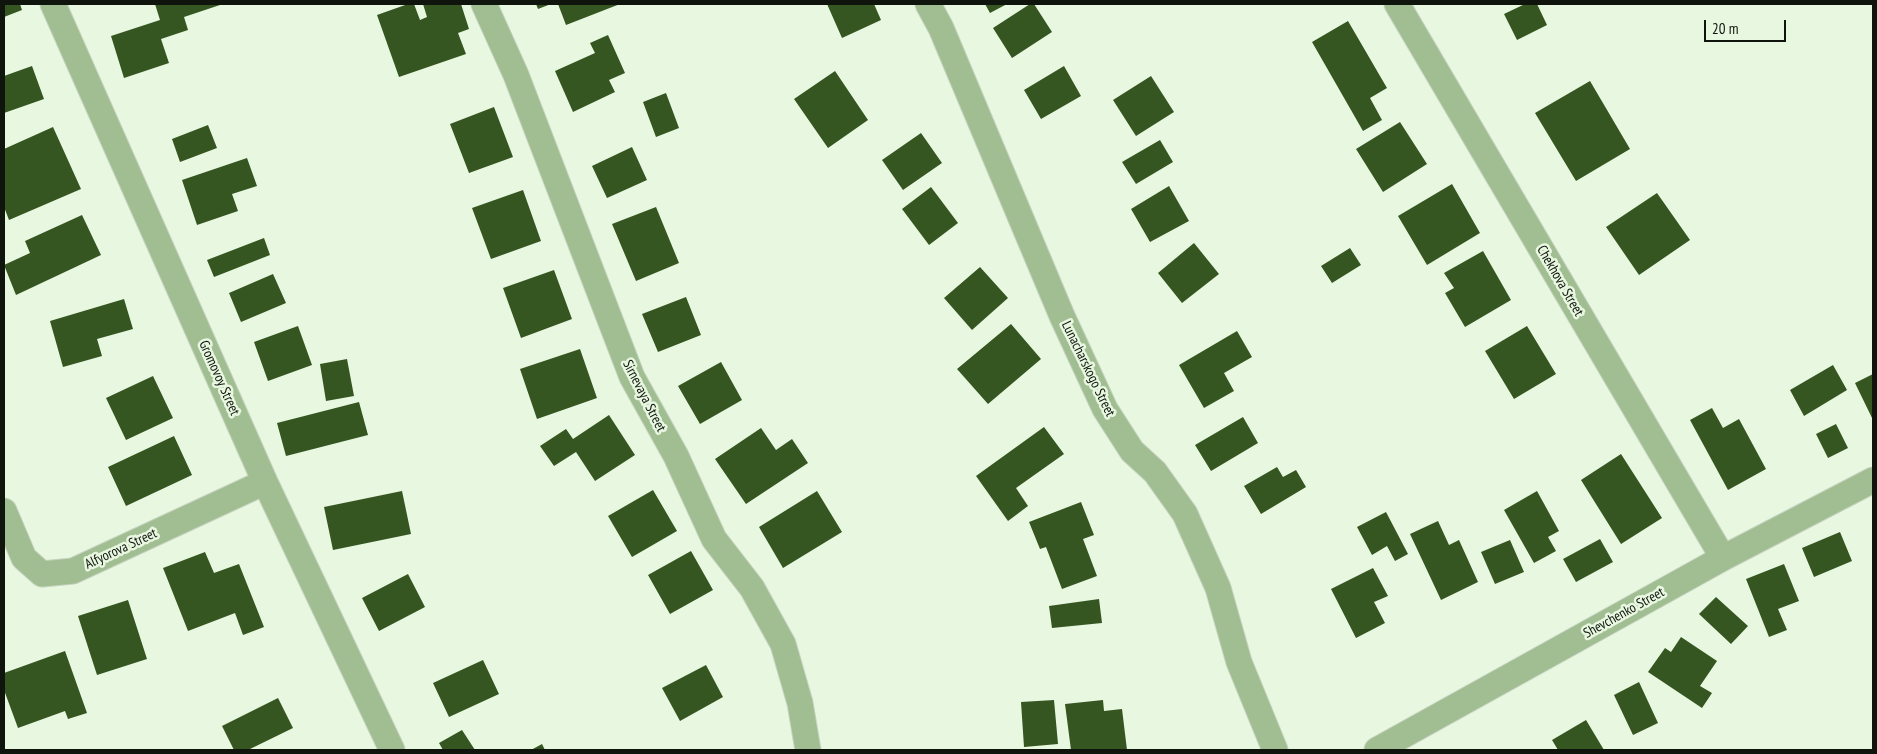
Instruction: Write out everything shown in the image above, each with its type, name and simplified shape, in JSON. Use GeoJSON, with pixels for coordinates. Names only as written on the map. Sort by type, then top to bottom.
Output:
{"type":"FeatureCollection","features":[{"type":"Feature","properties":{"kind":"street","name":"Gromovoy Street"},"geometry":{"type":"LineString","coordinates":[[53,4],[265,482],[392,750]]}},
{"type":"Feature","properties":{"kind":"street","name":"Sirnevaya Street"},"geometry":{"type":"LineString","coordinates":[[484,4],[516,75],[632,377],[676,456],[714,539],[752,588],[783,644],[800,703],[808,750]]}},
{"type":"Feature","properties":{"kind":"street","name":"Lunacharskogo Street"},"geometry":{"type":"LineString","coordinates":[[928,4],[941,28],[1062,316],[1105,409],[1132,451],[1155,472],[1185,514],[1218,588],[1239,662],[1275,750]]}},
{"type":"Feature","properties":{"kind":"street","name":"Chekhova Street"},"geometry":{"type":"LineString","coordinates":[[1397,4],[1722,558]]}},
{"type":"Feature","properties":{"kind":"street","name":"Shevchenko Street"},"geometry":{"type":"LineString","coordinates":[[1377,750],[1722,558],[1873,480]]}},
{"type":"Feature","properties":{"kind":"street","name":"Alfyorova Street"},"geometry":{"type":"LineString","coordinates":[[4,511],[24,558],[42,574],[66,572],[73,571],[265,482]]}},
{"type":"Feature","properties":{"kind":"building"},"geometry":{"type":"Polygon","coordinates":[[[4,4],[20,4],[22,10],[4,17],[4,4]]]}},
{"type":"Feature","properties":{"kind":"building"},"geometry":{"type":"Polygon","coordinates":[[[155,4],[223,4],[184,17],[188,30],[161,39],[169,63],[124,78],[111,36],[160,20],[155,4]]]}},
{"type":"Feature","properties":{"kind":"building"},"geometry":{"type":"Polygon","coordinates":[[[408,4],[414,4],[420,20],[427,17],[423,4],[461,4],[469,29],[458,33],[466,54],[399,77],[377,15],[408,4]]]}},
{"type":"Feature","properties":{"kind":"building"},"geometry":{"type":"Polygon","coordinates":[[[536,4],[551,4],[538,9],[536,4]]]}},
{"type":"Feature","properties":{"kind":"building"},"geometry":{"type":"Polygon","coordinates":[[[558,4],[620,4],[566,25],[558,4]]]}},
{"type":"Feature","properties":{"kind":"building"},"geometry":{"type":"Polygon","coordinates":[[[827,4],[874,4],[881,20],[842,38],[827,4]]]}},
{"type":"Feature","properties":{"kind":"building"},"geometry":{"type":"Polygon","coordinates":[[[985,4],[1007,4],[990,13],[985,4]]]}},
{"type":"Feature","properties":{"kind":"building"},"geometry":{"type":"Polygon","coordinates":[[[1030,4],[1034,4],[1052,32],[1012,58],[993,28],[1030,4]]]}},
{"type":"Feature","properties":{"kind":"building"},"geometry":{"type":"Polygon","coordinates":[[[1525,4],[1537,4],[1547,25],[1517,40],[1504,14],[1525,4]]]}},
{"type":"Feature","properties":{"kind":"building"},"geometry":{"type":"Polygon","coordinates":[[[1348,21],[1387,88],[1370,98],[1382,120],[1363,131],[1312,42],[1348,21]]]}},
{"type":"Feature","properties":{"kind":"building"},"geometry":{"type":"Polygon","coordinates":[[[608,35],[625,73],[609,80],[615,92],[573,112],[555,71],[595,53],[590,43],[608,35]]]}},
{"type":"Feature","properties":{"kind":"building"},"geometry":{"type":"Polygon","coordinates":[[[32,66],[44,99],[4,113],[4,76],[32,66]]]}},
{"type":"Feature","properties":{"kind":"building"},"geometry":{"type":"Polygon","coordinates":[[[1064,66],[1081,96],[1041,119],[1024,90],[1064,66]]]}},
{"type":"Feature","properties":{"kind":"building"},"geometry":{"type":"Polygon","coordinates":[[[835,71],[868,120],[828,148],[794,99],[835,71]]]}},
{"type":"Feature","properties":{"kind":"building"},"geometry":{"type":"Polygon","coordinates":[[[1151,76],[1174,112],[1136,136],[1113,100],[1151,76]]]}},
{"type":"Feature","properties":{"kind":"building"},"geometry":{"type":"Polygon","coordinates":[[[1590,81],[1630,149],[1576,181],[1535,113],[1590,81]]]}},
{"type":"Feature","properties":{"kind":"building"},"geometry":{"type":"Polygon","coordinates":[[[666,93],[679,128],[656,137],[643,102],[666,93]]]}},
{"type":"Feature","properties":{"kind":"building"},"geometry":{"type":"Polygon","coordinates":[[[494,107],[513,157],[469,173],[450,124],[494,107]]]}},
{"type":"Feature","properties":{"kind":"building"},"geometry":{"type":"Polygon","coordinates":[[[1400,122],[1427,164],[1383,192],[1356,149],[1400,122]]]}},
{"type":"Feature","properties":{"kind":"building"},"geometry":{"type":"Polygon","coordinates":[[[208,125],[217,148],[180,162],[172,139],[208,125]]]}},
{"type":"Feature","properties":{"kind":"building"},"geometry":{"type":"Polygon","coordinates":[[[53,127],[81,189],[9,220],[4,207],[4,149],[53,127]]]}},
{"type":"Feature","properties":{"kind":"building"},"geometry":{"type":"Polygon","coordinates":[[[921,133],[942,163],[903,190],[882,160],[921,133]]]}},
{"type":"Feature","properties":{"kind":"building"},"geometry":{"type":"Polygon","coordinates":[[[1160,140],[1173,162],[1136,184],[1122,162],[1160,140]]]}},
{"type":"Feature","properties":{"kind":"building"},"geometry":{"type":"Polygon","coordinates":[[[632,147],[647,180],[607,198],[592,166],[632,147]]]}},
{"type":"Feature","properties":{"kind":"building"},"geometry":{"type":"Polygon","coordinates":[[[247,158],[257,186],[232,194],[238,211],[197,225],[182,180],[247,158]]]}},
{"type":"Feature","properties":{"kind":"building"},"geometry":{"type":"Polygon","coordinates":[[[1452,184],[1480,233],[1427,265],[1398,216],[1452,184]]]}},
{"type":"Feature","properties":{"kind":"building"},"geometry":{"type":"Polygon","coordinates":[[[1169,186],[1189,221],[1150,242],[1131,209],[1169,186]]]}},
{"type":"Feature","properties":{"kind":"building"},"geometry":{"type":"Polygon","coordinates":[[[931,187],[958,223],[929,245],[902,209],[931,187]]]}},
{"type":"Feature","properties":{"kind":"building"},"geometry":{"type":"Polygon","coordinates":[[[523,190],[541,241],[491,259],[472,208],[523,190]]]}},
{"type":"Feature","properties":{"kind":"building"},"geometry":{"type":"Polygon","coordinates":[[[1657,193],[1690,240],[1639,275],[1606,227],[1657,193]]]}},
{"type":"Feature","properties":{"kind":"building"},"geometry":{"type":"Polygon","coordinates":[[[656,207],[679,263],[636,281],[612,224],[656,207]]]}},
{"type":"Feature","properties":{"kind":"building"},"geometry":{"type":"Polygon","coordinates":[[[82,215],[101,255],[16,295],[4,265],[30,253],[25,241],[82,215]]]}},
{"type":"Feature","properties":{"kind":"building"},"geometry":{"type":"Polygon","coordinates":[[[264,238],[270,255],[214,277],[207,260],[264,238]]]}},
{"type":"Feature","properties":{"kind":"building"},"geometry":{"type":"Polygon","coordinates":[[[1194,243],[1219,274],[1182,303],[1158,273],[1194,243]]]}},
{"type":"Feature","properties":{"kind":"building"},"geometry":{"type":"Polygon","coordinates":[[[1350,248],[1361,265],[1332,283],[1321,266],[1350,248]]]}},
{"type":"Feature","properties":{"kind":"building"},"geometry":{"type":"Polygon","coordinates":[[[1483,251],[1511,300],[1465,327],[1445,293],[1454,288],[1444,273],[1483,251]]]}},
{"type":"Feature","properties":{"kind":"building"},"geometry":{"type":"Polygon","coordinates":[[[980,267],[1008,298],[972,330],[944,298],[980,267]]]}},
{"type":"Feature","properties":{"kind":"building"},"geometry":{"type":"Polygon","coordinates":[[[554,270],[572,319],[521,338],[503,288],[554,270]]]}},
{"type":"Feature","properties":{"kind":"building"},"geometry":{"type":"Polygon","coordinates":[[[273,274],[286,303],[241,322],[229,293],[273,274]]]}},
{"type":"Feature","properties":{"kind":"building"},"geometry":{"type":"Polygon","coordinates":[[[686,297],[701,335],[658,352],[642,314],[686,297]]]}},
{"type":"Feature","properties":{"kind":"building"},"geometry":{"type":"Polygon","coordinates":[[[124,299],[133,329],[97,339],[102,356],[63,367],[50,321],[124,299]]]}},
{"type":"Feature","properties":{"kind":"building"},"geometry":{"type":"Polygon","coordinates":[[[1011,324],[1041,359],[988,404],[957,369],[1011,324]]]}},
{"type":"Feature","properties":{"kind":"building"},"geometry":{"type":"Polygon","coordinates":[[[298,326],[312,365],[268,381],[254,342],[298,326]]]}},
{"type":"Feature","properties":{"kind":"building"},"geometry":{"type":"Polygon","coordinates":[[[1527,326],[1556,374],[1514,399],[1485,351],[1527,326]]]}},
{"type":"Feature","properties":{"kind":"building"},"geometry":{"type":"Polygon","coordinates":[[[1237,331],[1252,357],[1224,373],[1234,391],[1204,408],[1179,365],[1237,331]]]}},
{"type":"Feature","properties":{"kind":"building"},"geometry":{"type":"Polygon","coordinates":[[[580,349],[597,398],[537,419],[520,369],[580,349]]]}},
{"type":"Feature","properties":{"kind":"building"},"geometry":{"type":"Polygon","coordinates":[[[347,359],[354,396],[326,401],[320,364],[347,359]]]}},
{"type":"Feature","properties":{"kind":"building"},"geometry":{"type":"Polygon","coordinates":[[[721,362],[742,400],[700,424],[678,386],[721,362]]]}},
{"type":"Feature","properties":{"kind":"building"},"geometry":{"type":"Polygon","coordinates":[[[1833,365],[1847,390],[1804,416],[1790,390],[1833,365]]]}},
{"type":"Feature","properties":{"kind":"building"},"geometry":{"type":"Polygon","coordinates":[[[1873,374],[1873,420],[1855,383],[1873,374]]]}},
{"type":"Feature","properties":{"kind":"building"},"geometry":{"type":"Polygon","coordinates":[[[153,376],[173,418],[126,440],[106,398],[153,376]]]}},
{"type":"Feature","properties":{"kind":"building"},"geometry":{"type":"Polygon","coordinates":[[[359,402],[368,435],[286,456],[277,423],[359,402]]]}},
{"type":"Feature","properties":{"kind":"building"},"geometry":{"type":"Polygon","coordinates":[[[1712,408],[1723,428],[1739,419],[1766,469],[1728,490],[1690,420],[1712,408]]]}},
{"type":"Feature","properties":{"kind":"building"},"geometry":{"type":"Polygon","coordinates":[[[609,415],[635,455],[595,481],[576,452],[554,466],[540,446],[566,429],[573,439],[609,415]]]}},
{"type":"Feature","properties":{"kind":"building"},"geometry":{"type":"Polygon","coordinates":[[[1243,417],[1258,443],[1211,471],[1195,445],[1243,417]]]}},
{"type":"Feature","properties":{"kind":"building"},"geometry":{"type":"Polygon","coordinates":[[[1836,424],[1848,448],[1828,458],[1816,434],[1836,424]]]}},
{"type":"Feature","properties":{"kind":"building"},"geometry":{"type":"Polygon","coordinates":[[[1044,427],[1064,454],[1016,488],[1028,506],[1008,521],[976,476],[1044,427]]]}},
{"type":"Feature","properties":{"kind":"building"},"geometry":{"type":"Polygon","coordinates":[[[761,428],[776,450],[792,439],[808,463],[746,504],[715,459],[761,428]]]}},
{"type":"Feature","properties":{"kind":"building"},"geometry":{"type":"Polygon","coordinates":[[[174,436],[192,475],[126,506],[108,467],[174,436]]]}},
{"type":"Feature","properties":{"kind":"building"},"geometry":{"type":"Polygon","coordinates":[[[1621,454],[1662,518],[1621,544],[1581,480],[1621,454]]]}},
{"type":"Feature","properties":{"kind":"building"},"geometry":{"type":"Polygon","coordinates":[[[1277,467],[1283,477],[1296,470],[1306,487],[1261,514],[1244,486],[1277,467]]]}},
{"type":"Feature","properties":{"kind":"building"},"geometry":{"type":"Polygon","coordinates":[[[653,490],[677,531],[632,557],[608,516],[653,490]]]}},
{"type":"Feature","properties":{"kind":"building"},"geometry":{"type":"Polygon","coordinates":[[[402,491],[411,534],[333,550],[324,507],[402,491]]]}},
{"type":"Feature","properties":{"kind":"building"},"geometry":{"type":"Polygon","coordinates":[[[817,491],[842,532],[783,568],[759,527],[817,491]]]}},
{"type":"Feature","properties":{"kind":"building"},"geometry":{"type":"Polygon","coordinates":[[[1537,491],[1559,531],[1548,537],[1556,551],[1534,563],[1504,510],[1537,491]]]}},
{"type":"Feature","properties":{"kind":"building"},"geometry":{"type":"Polygon","coordinates":[[[1081,502],[1094,535],[1083,539],[1097,576],[1062,589],[1046,547],[1040,549],[1029,522],[1081,502]]]}},
{"type":"Feature","properties":{"kind":"building"},"geometry":{"type":"Polygon","coordinates":[[[1386,512],[1408,554],[1395,561],[1387,546],[1372,555],[1357,527],[1386,512]]]}},
{"type":"Feature","properties":{"kind":"building"},"geometry":{"type":"Polygon","coordinates":[[[1438,521],[1449,545],[1459,540],[1478,582],[1441,600],[1410,534],[1438,521]]]}},
{"type":"Feature","properties":{"kind":"building"},"geometry":{"type":"Polygon","coordinates":[[[1840,532],[1852,561],[1814,577],[1802,548],[1840,532]]]}},
{"type":"Feature","properties":{"kind":"building"},"geometry":{"type":"Polygon","coordinates":[[[1600,539],[1613,562],[1576,582],[1563,559],[1600,539]]]}},
{"type":"Feature","properties":{"kind":"building"},"geometry":{"type":"Polygon","coordinates":[[[1510,540],[1524,572],[1495,584],[1481,552],[1510,540]]]}},
{"type":"Feature","properties":{"kind":"building"},"geometry":{"type":"Polygon","coordinates":[[[691,551],[713,590],[670,614],[648,575],[691,551]]]}},
{"type":"Feature","properties":{"kind":"building"},"geometry":{"type":"Polygon","coordinates":[[[205,552],[214,573],[239,564],[264,627],[243,635],[235,613],[188,631],[163,568],[205,552]]]}},
{"type":"Feature","properties":{"kind":"building"},"geometry":{"type":"Polygon","coordinates":[[[1784,564],[1799,601],[1778,609],[1787,630],[1769,637],[1746,579],[1784,564]]]}},
{"type":"Feature","properties":{"kind":"building"},"geometry":{"type":"Polygon","coordinates":[[[1373,568],[1388,596],[1374,602],[1385,623],[1356,638],[1331,589],[1373,568]]]}},
{"type":"Feature","properties":{"kind":"building"},"geometry":{"type":"Polygon","coordinates":[[[408,574],[425,607],[379,631],[362,598],[408,574]]]}},
{"type":"Feature","properties":{"kind":"building"},"geometry":{"type":"Polygon","coordinates":[[[1716,597],[1748,626],[1731,644],[1699,614],[1716,597]]]}},
{"type":"Feature","properties":{"kind":"building"},"geometry":{"type":"Polygon","coordinates":[[[1099,599],[1102,623],[1052,628],[1049,606],[1099,599]]]}},
{"type":"Feature","properties":{"kind":"building"},"geometry":{"type":"Polygon","coordinates":[[[128,600],[147,659],[97,675],[78,616],[128,600]]]}},
{"type":"Feature","properties":{"kind":"building"},"geometry":{"type":"Polygon","coordinates":[[[1681,637],[1717,661],[1700,686],[1712,693],[1702,708],[1648,672],[1665,648],[1671,652],[1681,637]]]}},
{"type":"Feature","properties":{"kind":"building"},"geometry":{"type":"Polygon","coordinates":[[[65,651],[87,713],[68,719],[65,711],[18,728],[4,690],[4,673],[65,651]]]}},
{"type":"Feature","properties":{"kind":"building"},"geometry":{"type":"Polygon","coordinates":[[[483,660],[499,694],[449,717],[433,683],[483,660]]]}},
{"type":"Feature","properties":{"kind":"building"},"geometry":{"type":"Polygon","coordinates":[[[706,665],[723,697],[680,721],[662,688],[706,665]]]}},
{"type":"Feature","properties":{"kind":"building"},"geometry":{"type":"Polygon","coordinates":[[[1639,682],[1658,723],[1633,735],[1614,695],[1639,682]]]}},
{"type":"Feature","properties":{"kind":"building"},"geometry":{"type":"Polygon","coordinates":[[[278,698],[293,728],[248,750],[234,750],[222,726],[278,698]]]}},
{"type":"Feature","properties":{"kind":"building"},"geometry":{"type":"Polygon","coordinates":[[[1054,700],[1058,744],[1024,747],[1021,702],[1054,700]]]}},
{"type":"Feature","properties":{"kind":"building"},"geometry":{"type":"Polygon","coordinates":[[[1103,700],[1104,711],[1122,709],[1127,750],[1071,750],[1065,704],[1103,700]]]}},
{"type":"Feature","properties":{"kind":"building"},"geometry":{"type":"Polygon","coordinates":[[[1586,720],[1604,750],[1558,750],[1552,740],[1586,720]]]}},
{"type":"Feature","properties":{"kind":"building"},"geometry":{"type":"Polygon","coordinates":[[[462,730],[475,750],[443,750],[439,743],[462,730]]]}},
{"type":"Feature","properties":{"kind":"building"},"geometry":{"type":"Polygon","coordinates":[[[542,744],[545,750],[531,750],[542,744]]]}}]}
